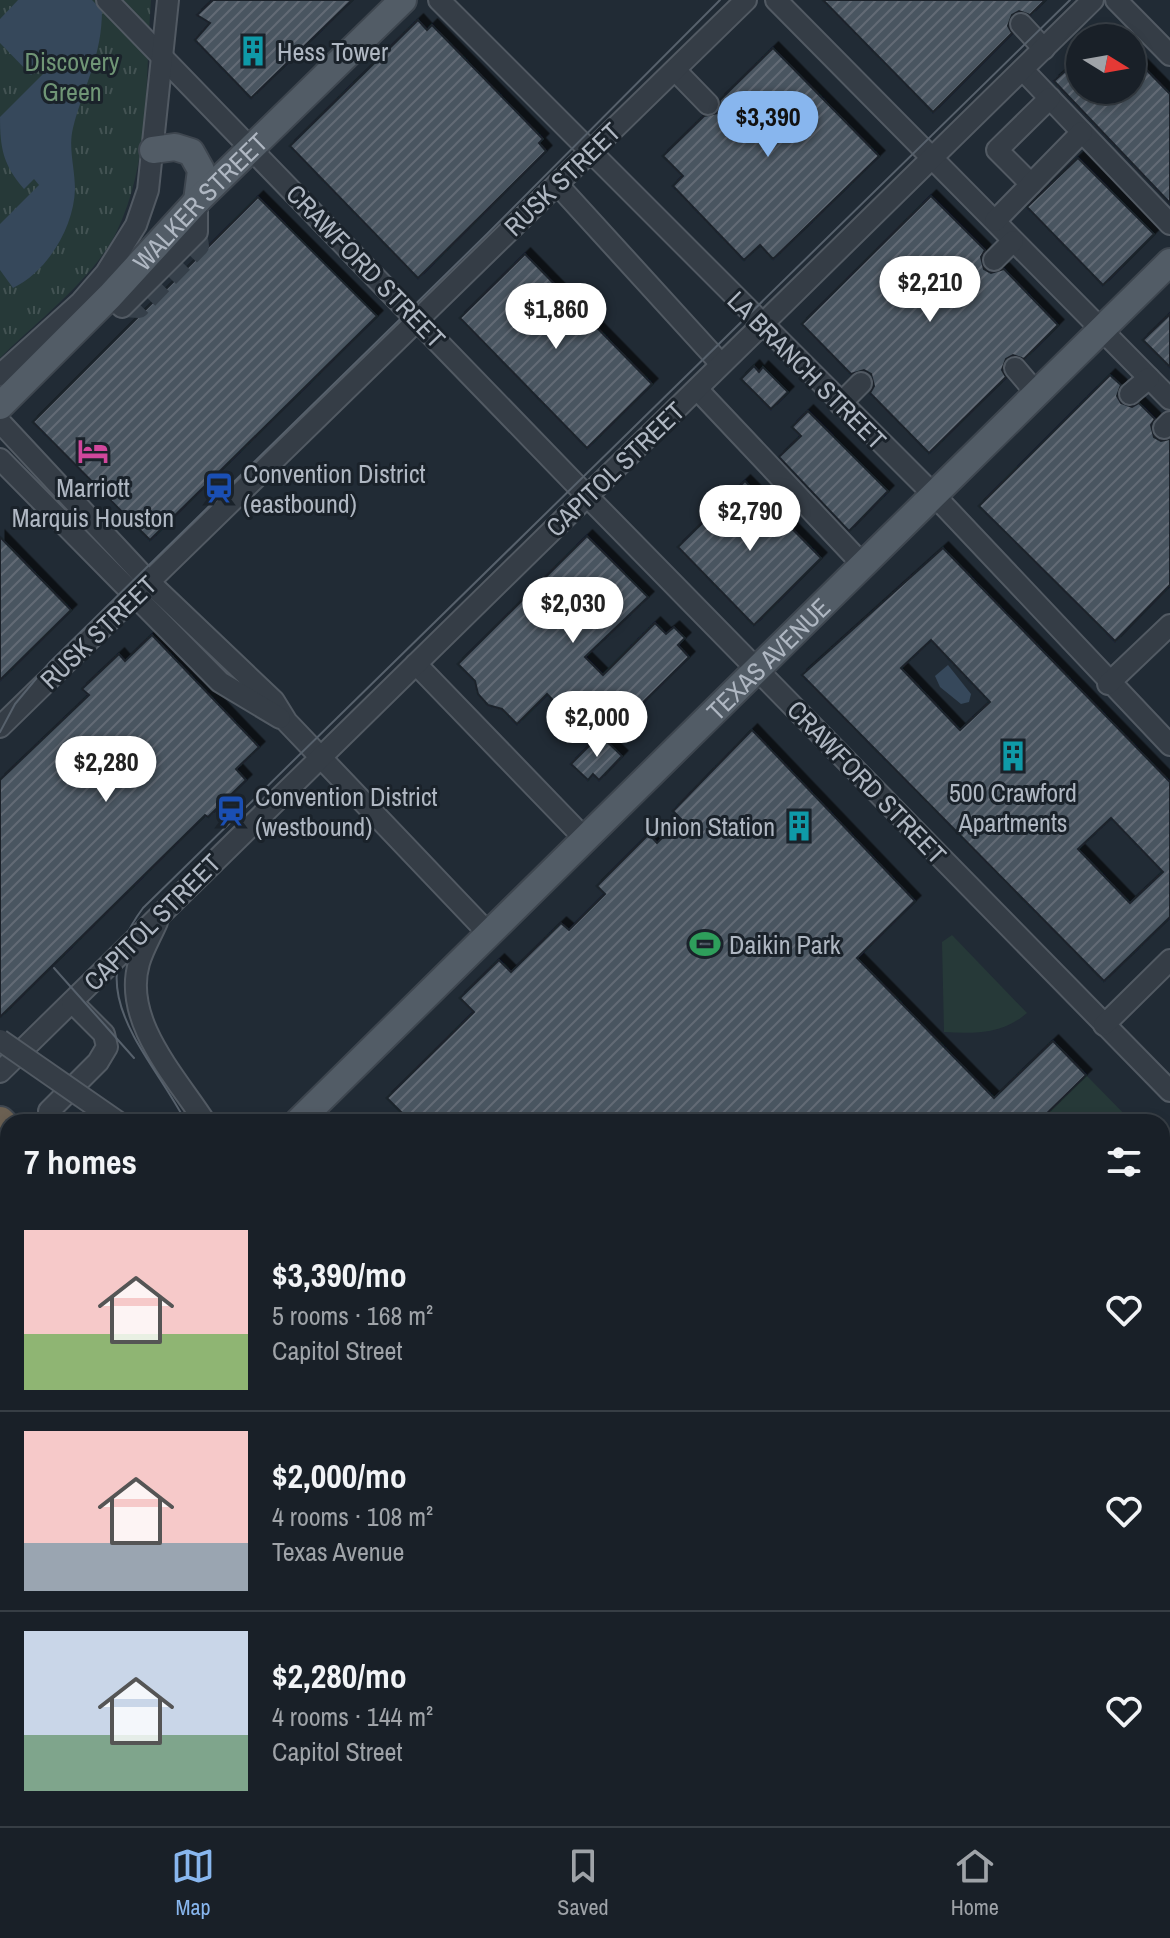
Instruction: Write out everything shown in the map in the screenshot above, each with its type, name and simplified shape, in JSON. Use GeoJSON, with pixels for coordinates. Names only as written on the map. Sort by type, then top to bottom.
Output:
{"type":"FeatureCollection","features":[{"type":"Feature","properties":{"kind":"main road","name":"WALKER STREET"},"geometry":{"type":"LineString","coordinates":[[0,406],[103,290],[253,150],[403,0]]}},
{"type":"Feature","properties":{"kind":"main road"},"geometry":{"type":"LineString","coordinates":[[153,150],[175,147],[191,152],[201,170],[197,201]]}},
{"type":"Feature","properties":{"kind":"main road","name":"TEXAS AVENUE"},"geometry":{"type":"LineString","coordinates":[[306,1114],[1170,262]]}},
{"type":"Feature","properties":{"kind":"street","name":"CRAWFORD STREET"},"geometry":{"type":"LineString","coordinates":[[107,0],[1170,1091]]}},
{"type":"Feature","properties":{"kind":"street"},"geometry":{"type":"LineString","coordinates":[[0,375],[103,290],[136,225],[148,190],[168,0]]}},
{"type":"Feature","properties":{"kind":"street","name":"LA BRANCH STREET"},"geometry":{"type":"LineString","coordinates":[[439,0],[934,495],[1108,684],[1170,745]]}},
{"type":"Feature","properties":{"kind":"street","name":"RUSK STREET"},"geometry":{"type":"LineString","coordinates":[[0,727],[746,0]]}},
{"type":"Feature","properties":{"kind":"street"},"geometry":{"type":"LineString","coordinates":[[776,0],[1170,399]]}},
{"type":"Feature","properties":{"kind":"street","name":"CAPITOL STREET"},"geometry":{"type":"LineString","coordinates":[[0,1072],[1093,0]]}},
{"type":"Feature","properties":{"kind":"street"},"geometry":{"type":"LineString","coordinates":[[1116,0],[1170,55]]}},
{"type":"Feature","properties":{"kind":"street"},"geometry":{"type":"LineString","coordinates":[[1021,24],[1044,49]]}},
{"type":"Feature","properties":{"kind":"street"},"geometry":{"type":"LineString","coordinates":[[675,70],[708,104]]}},
{"type":"Feature","properties":{"kind":"street"},"geometry":{"type":"LineString","coordinates":[[1023,70],[1170,224]]}},
{"type":"Feature","properties":{"kind":"street"},"geometry":{"type":"LineString","coordinates":[[1031,184],[997,150],[1050,98]]}},
{"type":"Feature","properties":{"kind":"street"},"geometry":{"type":"LineString","coordinates":[[995,221],[1082,132]]}},
{"type":"Feature","properties":{"kind":"street"},"geometry":{"type":"LineString","coordinates":[[557,184],[721,364]]}},
{"type":"Feature","properties":{"kind":"street"},"geometry":{"type":"LineString","coordinates":[[994,260],[1013,241]]}},
{"type":"Feature","properties":{"kind":"street"},"geometry":{"type":"LineString","coordinates":[[1015,368],[1037,394]]}},
{"type":"Feature","properties":{"kind":"street"},"geometry":{"type":"LineString","coordinates":[[1130,394],[1149,378]]}},
{"type":"Feature","properties":{"kind":"street"},"geometry":{"type":"LineString","coordinates":[[840,404],[861,383]]}},
{"type":"Feature","properties":{"kind":"street"},"geometry":{"type":"LineString","coordinates":[[697,389],[863,565]]}},
{"type":"Feature","properties":{"kind":"street"},"geometry":{"type":"LineString","coordinates":[[0,422],[142,589]]}},
{"type":"Feature","properties":{"kind":"street"},"geometry":{"type":"LineString","coordinates":[[0,459],[142,589],[245,671],[274,701],[287,722],[489,934]]}},
{"type":"Feature","properties":{"kind":"street"},"geometry":{"type":"LineString","coordinates":[[1108,684],[1170,625]]}},
{"type":"Feature","properties":{"kind":"street"},"geometry":{"type":"LineString","coordinates":[[416,664],[585,839]]}},
{"type":"Feature","properties":{"kind":"street"},"geometry":{"type":"LineString","coordinates":[[160,915],[139,962],[138,998],[148,1034],[200,1114]]}},
{"type":"Feature","properties":{"kind":"street"},"geometry":{"type":"LineString","coordinates":[[1104,1025],[1170,960]]}},
{"type":"Feature","properties":{"kind":"street"},"geometry":{"type":"LineString","coordinates":[[49,1111],[98,1062],[107,1047],[104,1034],[72,1002]]}},
{"type":"Feature","properties":{"kind":"street"},"geometry":{"type":"LineString","coordinates":[[0,1040],[106,1114]]}},
{"type":"Feature","properties":{"kind":"green space","name":"Discovery Green"},"geometry":{"type":"Polygon","coordinates":[[[0,0],[151,0],[141,148],[127,206],[116,233],[94,267],[0,358],[0,0]]]}},
{"type":"Feature","properties":{"kind":"green space"},"geometry":{"type":"Polygon","coordinates":[[[952,935],[1027,1013],[998,1029],[944,1032],[942,942],[952,935]]]}},
{"type":"Feature","properties":{"kind":"green space"},"geometry":{"type":"Polygon","coordinates":[[[1086,1075],[1124,1114],[1046,1114],[1086,1075]]]}},
{"type":"Feature","properties":{"kind":"water"},"geometry":{"type":"Polygon","coordinates":[[[18,0],[92,0],[102,10],[96,57],[72,136],[75,189],[70,218],[48,259],[13,288],[0,270],[0,224],[39,185],[34,179],[24,189],[11,172],[2,147],[0,117],[51,66],[45,61],[31,75],[0,43],[0,19],[18,0]]]}},
{"type":"Feature","properties":{"kind":"water"},"geometry":{"type":"Polygon","coordinates":[[[948,665],[971,694],[969,702],[961,704],[940,687],[935,676],[948,665]]]}},
{"type":"Feature","properties":{"kind":"building","name":"Hess Tower"},"geometry":{"type":"Polygon","coordinates":[[[213,0],[352,0],[251,98],[195,40],[210,23],[197,15],[213,0]]]}},
{"type":"Feature","properties":{"kind":"building"},"geometry":{"type":"Polygon","coordinates":[[[823,0],[1045,0],[1030,15],[1019,11],[1012,15],[1008,26],[1012,33],[933,112],[823,0]]]}},
{"type":"Feature","properties":{"kind":"building"},"geometry":{"type":"Polygon","coordinates":[[[418,20],[427,30],[432,25],[543,139],[539,143],[546,151],[418,278],[290,146],[418,20]]]}},
{"type":"Feature","properties":{"kind":"building"},"geometry":{"type":"Polygon","coordinates":[[[773,48],[879,156],[773,259],[760,245],[744,260],[673,186],[683,176],[663,156],[704,116],[718,113],[720,100],[773,48]]]}},
{"type":"Feature","properties":{"kind":"building"},"geometry":{"type":"Polygon","coordinates":[[[1146,69],[1170,94],[1170,203],[1076,104],[1146,104],[1146,69]]]}},
{"type":"Feature","properties":{"kind":"building"},"geometry":{"type":"Polygon","coordinates":[[[1066,70],[1066,94],[1054,81],[1066,70]]]}},
{"type":"Feature","properties":{"kind":"building"},"geometry":{"type":"Polygon","coordinates":[[[1078,158],[1154,234],[1103,285],[1027,207],[1078,158]]]}},
{"type":"Feature","properties":{"kind":"building"},"geometry":{"type":"Polygon","coordinates":[[[931,196],[985,250],[981,257],[984,269],[991,273],[1004,269],[1058,325],[1024,359],[1013,355],[1006,359],[1002,370],[1006,377],[929,453],[870,393],[874,386],[871,374],[864,370],[851,374],[802,324],[931,196]]]}},
{"type":"Feature","properties":{"kind":"building"},"geometry":{"type":"Polygon","coordinates":[[[258,197],[377,316],[150,540],[33,422],[258,197]]]}},
{"type":"Feature","properties":{"kind":"building"},"geometry":{"type":"Polygon","coordinates":[[[525,254],[652,384],[587,448],[460,318],[525,254]]]}},
{"type":"Feature","properties":{"kind":"building"},"geometry":{"type":"Polygon","coordinates":[[[1170,314],[1170,367],[1143,340],[1170,314]]]}},
{"type":"Feature","properties":{"kind":"building"},"geometry":{"type":"Polygon","coordinates":[[[754,366],[759,372],[763,367],[788,392],[771,409],[741,379],[754,366]]]}},
{"type":"Feature","properties":{"kind":"building"},"geometry":{"type":"Polygon","coordinates":[[[1110,375],[1121,385],[1117,396],[1121,403],[1132,407],[1139,403],[1155,419],[1151,425],[1154,437],[1161,441],[1170,439],[1170,585],[1115,641],[979,506],[1110,375]]]}},
{"type":"Feature","properties":{"kind":"building"},"geometry":{"type":"Polygon","coordinates":[[[808,411],[888,491],[849,531],[779,457],[801,436],[792,427],[808,411]]]}},
{"type":"Feature","properties":{"kind":"building"},"geometry":{"type":"Polygon","coordinates":[[[745,481],[821,558],[754,625],[678,547],[745,481]]]}},
{"type":"Feature","properties":{"kind":"building"},"geometry":{"type":"Polygon","coordinates":[[[587,536],[648,597],[585,657],[603,675],[655,623],[666,634],[674,627],[685,638],[678,645],[689,657],[616,729],[591,704],[574,722],[547,694],[517,724],[502,709],[488,705],[478,694],[475,681],[458,664],[587,536]]]}},
{"type":"Feature","properties":{"kind":"building"},"geometry":{"type":"Polygon","coordinates":[[[0,537],[71,610],[0,680],[0,537]]]}},
{"type":"Feature","properties":{"kind":"building","name":"500 Crawford Apartments"},"geometry":{"type":"Polygon","coordinates":[[[943,548],[1170,782],[1170,917],[1104,981],[802,675],[943,548]],[[931,640],[901,668],[960,730],[990,702],[931,640]],[[1111,818],[1078,849],[1130,903],[1163,872],[1111,818]]]}},
{"type":"Feature","properties":{"kind":"building"},"geometry":{"type":"Polygon","coordinates":[[[152,635],[259,747],[236,769],[246,780],[208,817],[205,815],[0,1017],[0,780],[89,695],[82,689],[119,654],[125,661],[152,635]]]}},
{"type":"Feature","properties":{"kind":"building","name":"Daikin Park"},"geometry":{"type":"Polygon","coordinates":[[[752,730],[915,901],[857,958],[994,1098],[1053,1041],[1086,1075],[1046,1114],[403,1114],[387,1098],[474,1012],[460,998],[499,960],[511,972],[561,923],[569,930],[605,894],[597,886],[649,834],[657,843],[681,819],[673,811],[752,730]]]}},
{"type":"Feature","properties":{"kind":"building"},"geometry":{"type":"Polygon","coordinates":[[[600,735],[622,756],[599,780],[593,774],[588,780],[571,764],[600,735]]]}},
{"type":"Feature","properties":{"kind":"tunnel"},"geometry":{"type":"LineString","coordinates":[[122,307],[139,308],[199,246],[197,232]]}},
{"type":"Feature","properties":{"kind":"tram line"},"geometry":{"type":"LineString","coordinates":[[0,732],[15,704],[50,662],[487,234],[720,0]]}},
{"type":"Feature","properties":{"kind":"tram line"},"geometry":{"type":"LineString","coordinates":[[181,1114],[138,1044],[118,993],[117,967],[125,939],[143,908],[1070,0]]}},
{"type":"Feature","properties":{"kind":"tram line"},"geometry":{"type":"LineString","coordinates":[[54,968],[134,1058]]}},
{"type":"Feature","properties":{"kind":"place","name":"Hess Tower"},"geometry":{"type":"Point","coordinates":[253,51]}},
{"type":"Feature","properties":{"kind":"place","name":"Marriott Marquis Houston"},"geometry":{"type":"Point","coordinates":[93,451]}},
{"type":"Feature","properties":{"kind":"place","name":"Convention District (eastbound)"},"geometry":{"type":"Point","coordinates":[219,488]}},
{"type":"Feature","properties":{"kind":"place","name":"500 Crawford Apartments"},"geometry":{"type":"Point","coordinates":[1013,756]}},
{"type":"Feature","properties":{"kind":"place","name":"Convention District (westbound)"},"geometry":{"type":"Point","coordinates":[231,811]}},
{"type":"Feature","properties":{"kind":"place","name":"Union Station"},"geometry":{"type":"Point","coordinates":[799,826]}},
{"type":"Feature","properties":{"kind":"place","name":"Daikin Park"},"geometry":{"type":"Point","coordinates":[705,944]}}]}
